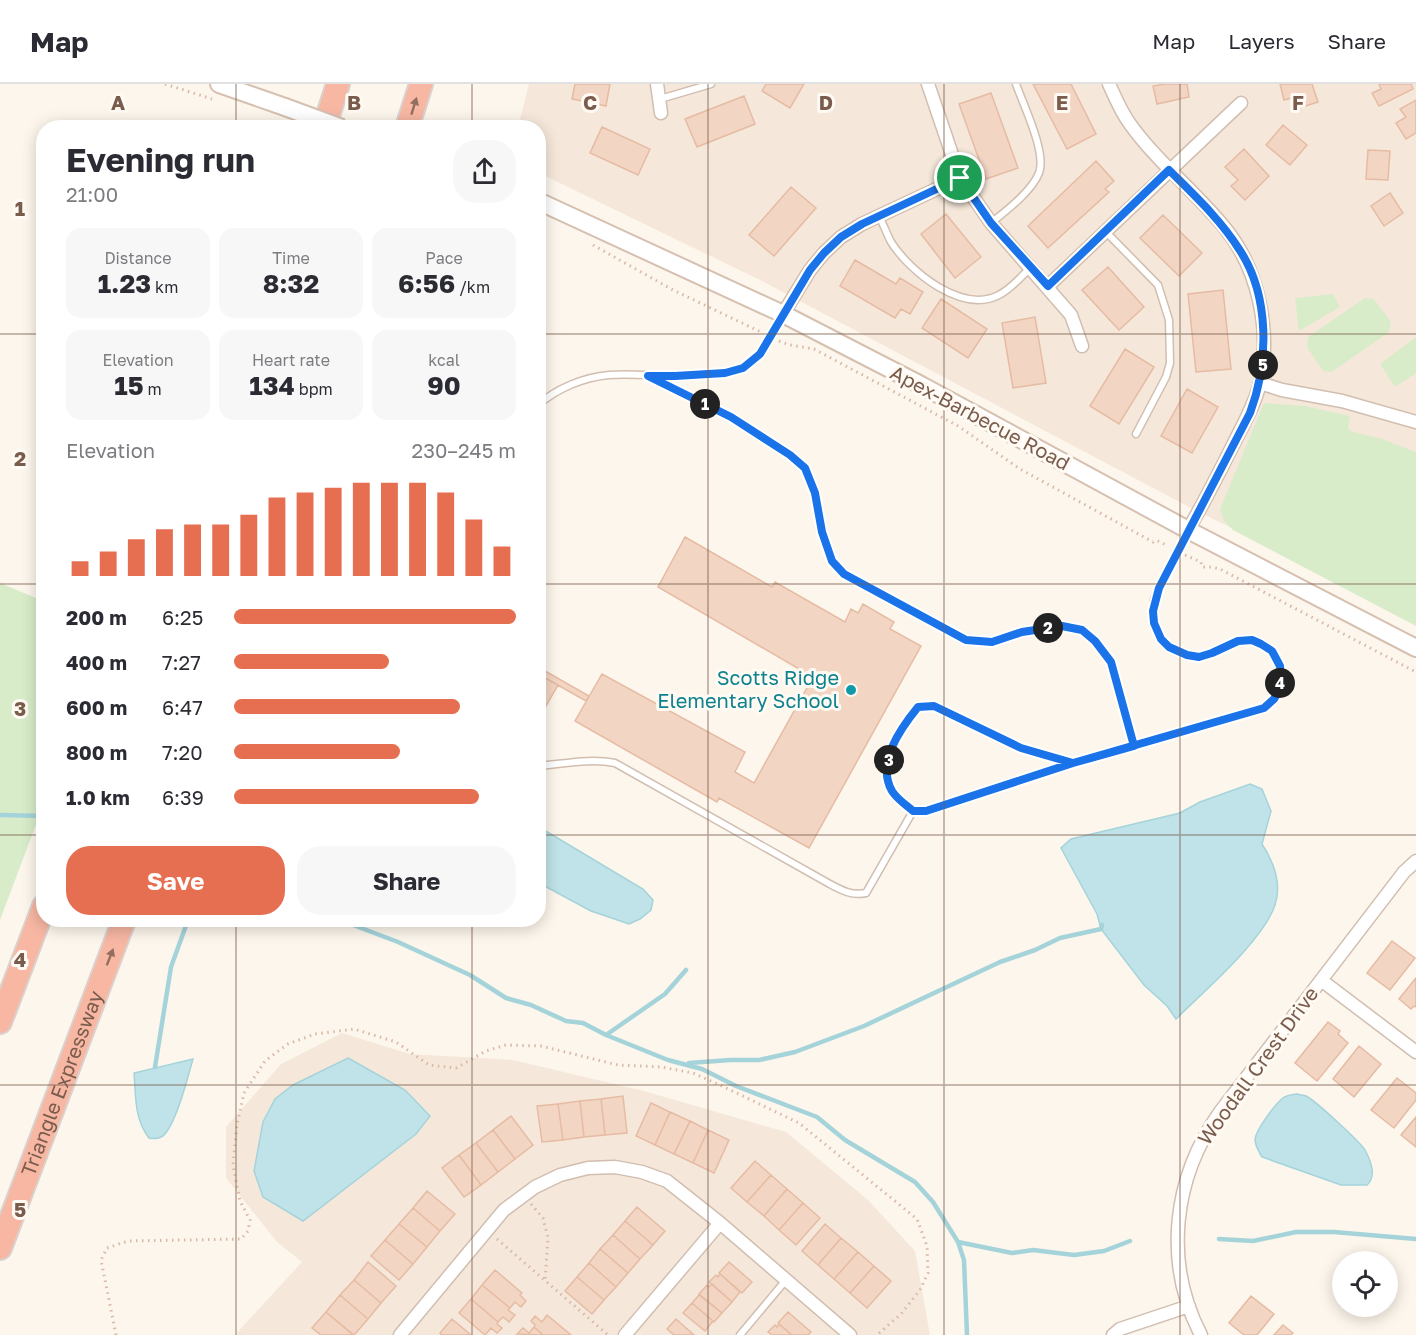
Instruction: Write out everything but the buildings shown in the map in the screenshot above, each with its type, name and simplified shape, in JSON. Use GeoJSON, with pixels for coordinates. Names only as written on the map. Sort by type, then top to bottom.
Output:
{"type":"FeatureCollection","features":[{"type":"Feature","properties":{"kind":"highway"},"geometry":{"type":"LineString","coordinates":[[327,120],[338,84]]}},
{"type":"Feature","properties":{"kind":"highway"},"geometry":{"type":"LineString","coordinates":[[410,120],[421,84]]}},
{"type":"Feature","properties":{"kind":"highway"},"geometry":{"type":"LineString","coordinates":[[0,1022],[36,927]]}},
{"type":"Feature","properties":{"kind":"highway","name":"Triangle Expressway"},"geometry":{"type":"LineString","coordinates":[[0,1248],[121,927]]}},
{"type":"Feature","properties":{"kind":"street"},"geometry":{"type":"LineString","coordinates":[[219,84],[320,120]]}},
{"type":"Feature","properties":{"kind":"street"},"geometry":{"type":"LineString","coordinates":[[657,84],[661,113]]}},
{"type":"Feature","properties":{"kind":"street"},"geometry":{"type":"LineString","coordinates":[[928,84],[960,178],[991,223],[1071,315],[1082,346]]}},
{"type":"Feature","properties":{"kind":"street"},"geometry":{"type":"LineString","coordinates":[[1109,84],[1129,123],[1169,170],[1225,228],[1241,251],[1253,279],[1262,313],[1260,383],[1250,413],[1188,530]]}},
{"type":"Feature","properties":{"kind":"street"},"geometry":{"type":"LineString","coordinates":[[1048,286],[1241,103]]}},
{"type":"Feature","properties":{"kind":"street"},"geometry":{"type":"LineString","coordinates":[[783,314],[810,270],[841,237],[862,224],[960,178]]}},
{"type":"Feature","properties":{"kind":"street","name":"Apex-Barbecue Road"},"geometry":{"type":"LineString","coordinates":[[546,205],[783,314],[921,385],[1188,530],[1416,648]]}},
{"type":"Feature","properties":{"kind":"street"},"geometry":{"type":"LineString","coordinates":[[1260,383],[1281,390],[1342,401],[1416,422]]}},
{"type":"Feature","properties":{"kind":"street","name":"Woodall Crest Drive"},"geometry":{"type":"LineString","coordinates":[[1200,1335],[1188,1306],[1180,1271],[1177,1241],[1180,1199],[1191,1163],[1216,1117],[1404,872],[1416,861]]}},
{"type":"Feature","properties":{"kind":"street"},"geometry":{"type":"LineString","coordinates":[[1321,980],[1416,1052]]}},
{"type":"Feature","properties":{"kind":"street"},"geometry":{"type":"LineString","coordinates":[[400,1335],[504,1210],[535,1187],[560,1175],[588,1168],[615,1167],[642,1172],[667,1181],[720,1223],[850,1335]]}},
{"type":"Feature","properties":{"kind":"street"},"geometry":{"type":"LineString","coordinates":[[625,1335],[720,1223]]}},
{"type":"Feature","properties":{"kind":"street"},"geometry":{"type":"LineString","coordinates":[[1113,1335],[1120,1329],[1188,1306]]}},
{"type":"Feature","properties":{"kind":"lane"},"geometry":{"type":"LineString","coordinates":[[659,99],[711,84]]}},
{"type":"Feature","properties":{"kind":"lane"},"geometry":{"type":"LineString","coordinates":[[991,223],[1031,186],[1040,172],[1040,151],[1016,84]]}},
{"type":"Feature","properties":{"kind":"lane"},"geometry":{"type":"LineString","coordinates":[[879,216],[891,242],[908,261],[926,278],[951,294],[968,299],[984,300],[1000,295],[1031,267]]}},
{"type":"Feature","properties":{"kind":"lane"},"geometry":{"type":"LineString","coordinates":[[1106,231],[1158,285],[1169,320],[1168,370],[1137,434]]}},
{"type":"Feature","properties":{"kind":"lane"},"geometry":{"type":"LineString","coordinates":[[546,400],[566,387],[609,375],[675,376],[725,373],[743,368],[760,354],[783,314]]}},
{"type":"Feature","properties":{"kind":"lane"},"geometry":{"type":"LineString","coordinates":[[648,376],[731,417],[790,455],[805,468],[815,493],[822,532],[832,561],[844,574],[966,640],[992,642],[1022,632],[1062,626],[1082,630],[1095,641],[1111,662],[1134,746]]}},
{"type":"Feature","properties":{"kind":"lane"},"geometry":{"type":"LineString","coordinates":[[1073,763],[1021,748],[934,706],[918,707],[905,723],[890,750],[886,775],[893,793],[913,811],[926,811],[1073,763],[1264,708],[1274,699],[1281,679],[1280,666],[1272,651],[1252,640],[1238,641],[1199,657],[1177,652],[1161,639],[1154,623],[1154,599],[1188,530]]}},
{"type":"Feature","properties":{"kind":"lane"},"geometry":{"type":"LineString","coordinates":[[546,766],[598,759],[615,763],[828,883],[848,893],[858,895],[866,893],[913,811]]}},
{"type":"Feature","properties":{"kind":"lane"},"geometry":{"type":"LineString","coordinates":[[740,1335],[786,1280]]}},
{"type":"Feature","properties":{"kind":"path"},"geometry":{"type":"LineString","coordinates":[[546,224],[556,228]]}},
{"type":"Feature","properties":{"kind":"path"},"geometry":{"type":"LineString","coordinates":[[588,242],[673,291],[751,327]]}},
{"type":"Feature","properties":{"kind":"path"},"geometry":{"type":"LineString","coordinates":[[783,343],[813,349],[958,426],[1020,469],[1060,492],[1153,542],[1156,540]]}},
{"type":"Feature","properties":{"kind":"path"},"geometry":{"type":"LineString","coordinates":[[1201,562],[1202,567],[1220,569],[1416,672]]}},
{"type":"Feature","properties":{"kind":"path"},"geometry":{"type":"LineString","coordinates":[[116,1335],[101,1260],[107,1248],[128,1241],[241,1239],[248,1232],[250,1220],[240,1201],[232,1165],[244,1093],[265,1061],[288,1044],[315,1034],[354,1029],[396,1042],[429,1065],[456,1068],[486,1051],[506,1045],[541,1046],[618,1065],[661,1067],[693,1073],[799,1124],[917,1219],[927,1246],[928,1273],[920,1290],[901,1314],[877,1335]]}},
{"type":"Feature","properties":{"kind":"path"},"geometry":{"type":"LineString","coordinates":[[523,1196],[543,1218],[548,1238],[545,1281]]}},
{"type":"Feature","properties":{"kind":"path"},"geometry":{"type":"LineString","coordinates":[[487,1230],[608,1335]]}},
{"type":"Feature","properties":{"kind":"shaded area"},"geometry":{"type":"Polygon","coordinates":[[[529,84],[1416,84],[1416,619],[1189,507],[762,281],[546,176],[546,120],[520,120],[529,84]]]}},
{"type":"Feature","properties":{"kind":"shaded area"},"geometry":{"type":"Polygon","coordinates":[[[342,1033],[410,1054],[513,1060],[644,1091],[786,1132],[868,1200],[915,1251],[930,1335],[235,1335],[302,1262],[277,1242],[226,1178],[226,1127],[281,1064],[342,1033]]]}},
{"type":"Feature","properties":{"kind":"green space"},"geometry":{"type":"Polygon","coordinates":[[[1333,294],[1340,307],[1299,331],[1295,298],[1333,294]]]}},
{"type":"Feature","properties":{"kind":"green space"},"geometry":{"type":"Polygon","coordinates":[[[1365,298],[1374,299],[1391,322],[1389,332],[1332,372],[1323,371],[1307,347],[1308,337],[1365,298]]]}},
{"type":"Feature","properties":{"kind":"green space"},"geometry":{"type":"Polygon","coordinates":[[[1416,337],[1416,373],[1395,387],[1380,364],[1416,337]]]}},
{"type":"Feature","properties":{"kind":"green space"},"geometry":{"type":"Polygon","coordinates":[[[1264,403],[1305,406],[1350,416],[1348,427],[1350,431],[1382,439],[1416,452],[1416,626],[1233,530],[1224,521],[1220,509],[1264,403]]]}},
{"type":"Feature","properties":{"kind":"green space"},"geometry":{"type":"Polygon","coordinates":[[[0,583],[36,598],[36,825],[0,920],[0,583]]]}},
{"type":"Feature","properties":{"kind":"water"},"geometry":{"type":"Polygon","coordinates":[[[1250,784],[1262,789],[1271,811],[1262,844],[1270,858],[1277,881],[1275,905],[1246,950],[1176,1019],[1167,1006],[1144,985],[1101,929],[1097,914],[1061,848],[1071,839],[1180,813],[1200,802],[1250,784]]]}},
{"type":"Feature","properties":{"kind":"water"},"geometry":{"type":"Polygon","coordinates":[[[546,831],[643,889],[653,900],[651,910],[629,924],[591,911],[546,887],[546,831]]]}},
{"type":"Feature","properties":{"kind":"water"},"geometry":{"type":"Polygon","coordinates":[[[348,1058],[405,1090],[430,1116],[416,1134],[303,1221],[263,1197],[254,1171],[263,1122],[275,1099],[293,1085],[348,1058]]]}},
{"type":"Feature","properties":{"kind":"water"},"geometry":{"type":"Polygon","coordinates":[[[193,1059],[181,1100],[168,1130],[161,1137],[149,1138],[138,1115],[134,1073],[193,1059]]]}},
{"type":"Feature","properties":{"kind":"water"},"geometry":{"type":"Polygon","coordinates":[[[1297,1094],[1306,1096],[1318,1105],[1347,1130],[1365,1150],[1372,1173],[1367,1185],[1341,1185],[1262,1157],[1255,1139],[1266,1117],[1283,1098],[1297,1094]]]}},
{"type":"Feature","properties":{"kind":"waterway"},"geometry":{"type":"LineString","coordinates":[[0,815],[36,816]]}},
{"type":"Feature","properties":{"kind":"waterway"},"geometry":{"type":"LineString","coordinates":[[689,1063],[759,1060],[795,1052],[864,1026],[1000,962],[1035,950],[1060,938],[1101,929],[1102,925]]}},
{"type":"Feature","properties":{"kind":"waterway"},"geometry":{"type":"LineString","coordinates":[[155,1067],[171,967],[185,927]]}},
{"type":"Feature","properties":{"kind":"waterway"},"geometry":{"type":"LineString","coordinates":[[358,927],[398,942],[470,975],[506,998],[531,1005],[566,1021],[583,1023],[606,1035],[668,1060],[702,1069],[736,1086],[817,1117],[845,1140],[915,1182],[933,1202],[958,1242],[964,1260],[967,1335]]}},
{"type":"Feature","properties":{"kind":"waterway"},"geometry":{"type":"LineString","coordinates":[[606,1035],[665,994],[686,970]]}},
{"type":"Feature","properties":{"kind":"waterway"},"geometry":{"type":"LineString","coordinates":[[1219,1239],[1253,1241],[1296,1232],[1334,1232],[1416,1239]]}},
{"type":"Feature","properties":{"kind":"waterway"},"geometry":{"type":"LineString","coordinates":[[958,1242],[1012,1253],[1033,1250],[1074,1255],[1104,1251],[1130,1241]]}},
{"type":"Feature","properties":{"kind":"place","name":"Scotts Ridge Elementary School"},"geometry":{"type":"Point","coordinates":[851,690]}},
{"type":"Feature","properties":{"kind":"route"},"geometry":{"type":"LineString","coordinates":[[960,178],[862,224],[841,237],[810,270],[760,354],[743,368],[725,373],[648,376],[731,417],[790,455],[805,468],[815,493],[822,532],[832,561],[844,574],[966,640],[992,642],[1022,632],[1062,626],[1082,630],[1095,641],[1111,662],[1134,746],[1073,763],[926,811],[913,811],[893,793],[886,775],[890,750],[905,723],[918,707],[934,706],[1021,748],[1073,763],[1119,750],[1134,746],[1264,708],[1274,699],[1281,679],[1280,666],[1272,651],[1252,640],[1238,641],[1199,657],[1187,655],[1169,647],[1161,639],[1154,623],[1154,599],[1250,413],[1260,383],[1263,367],[1262,313],[1253,279],[1241,251],[1225,228],[1169,170],[1048,286],[991,223],[960,178]]}}]}
